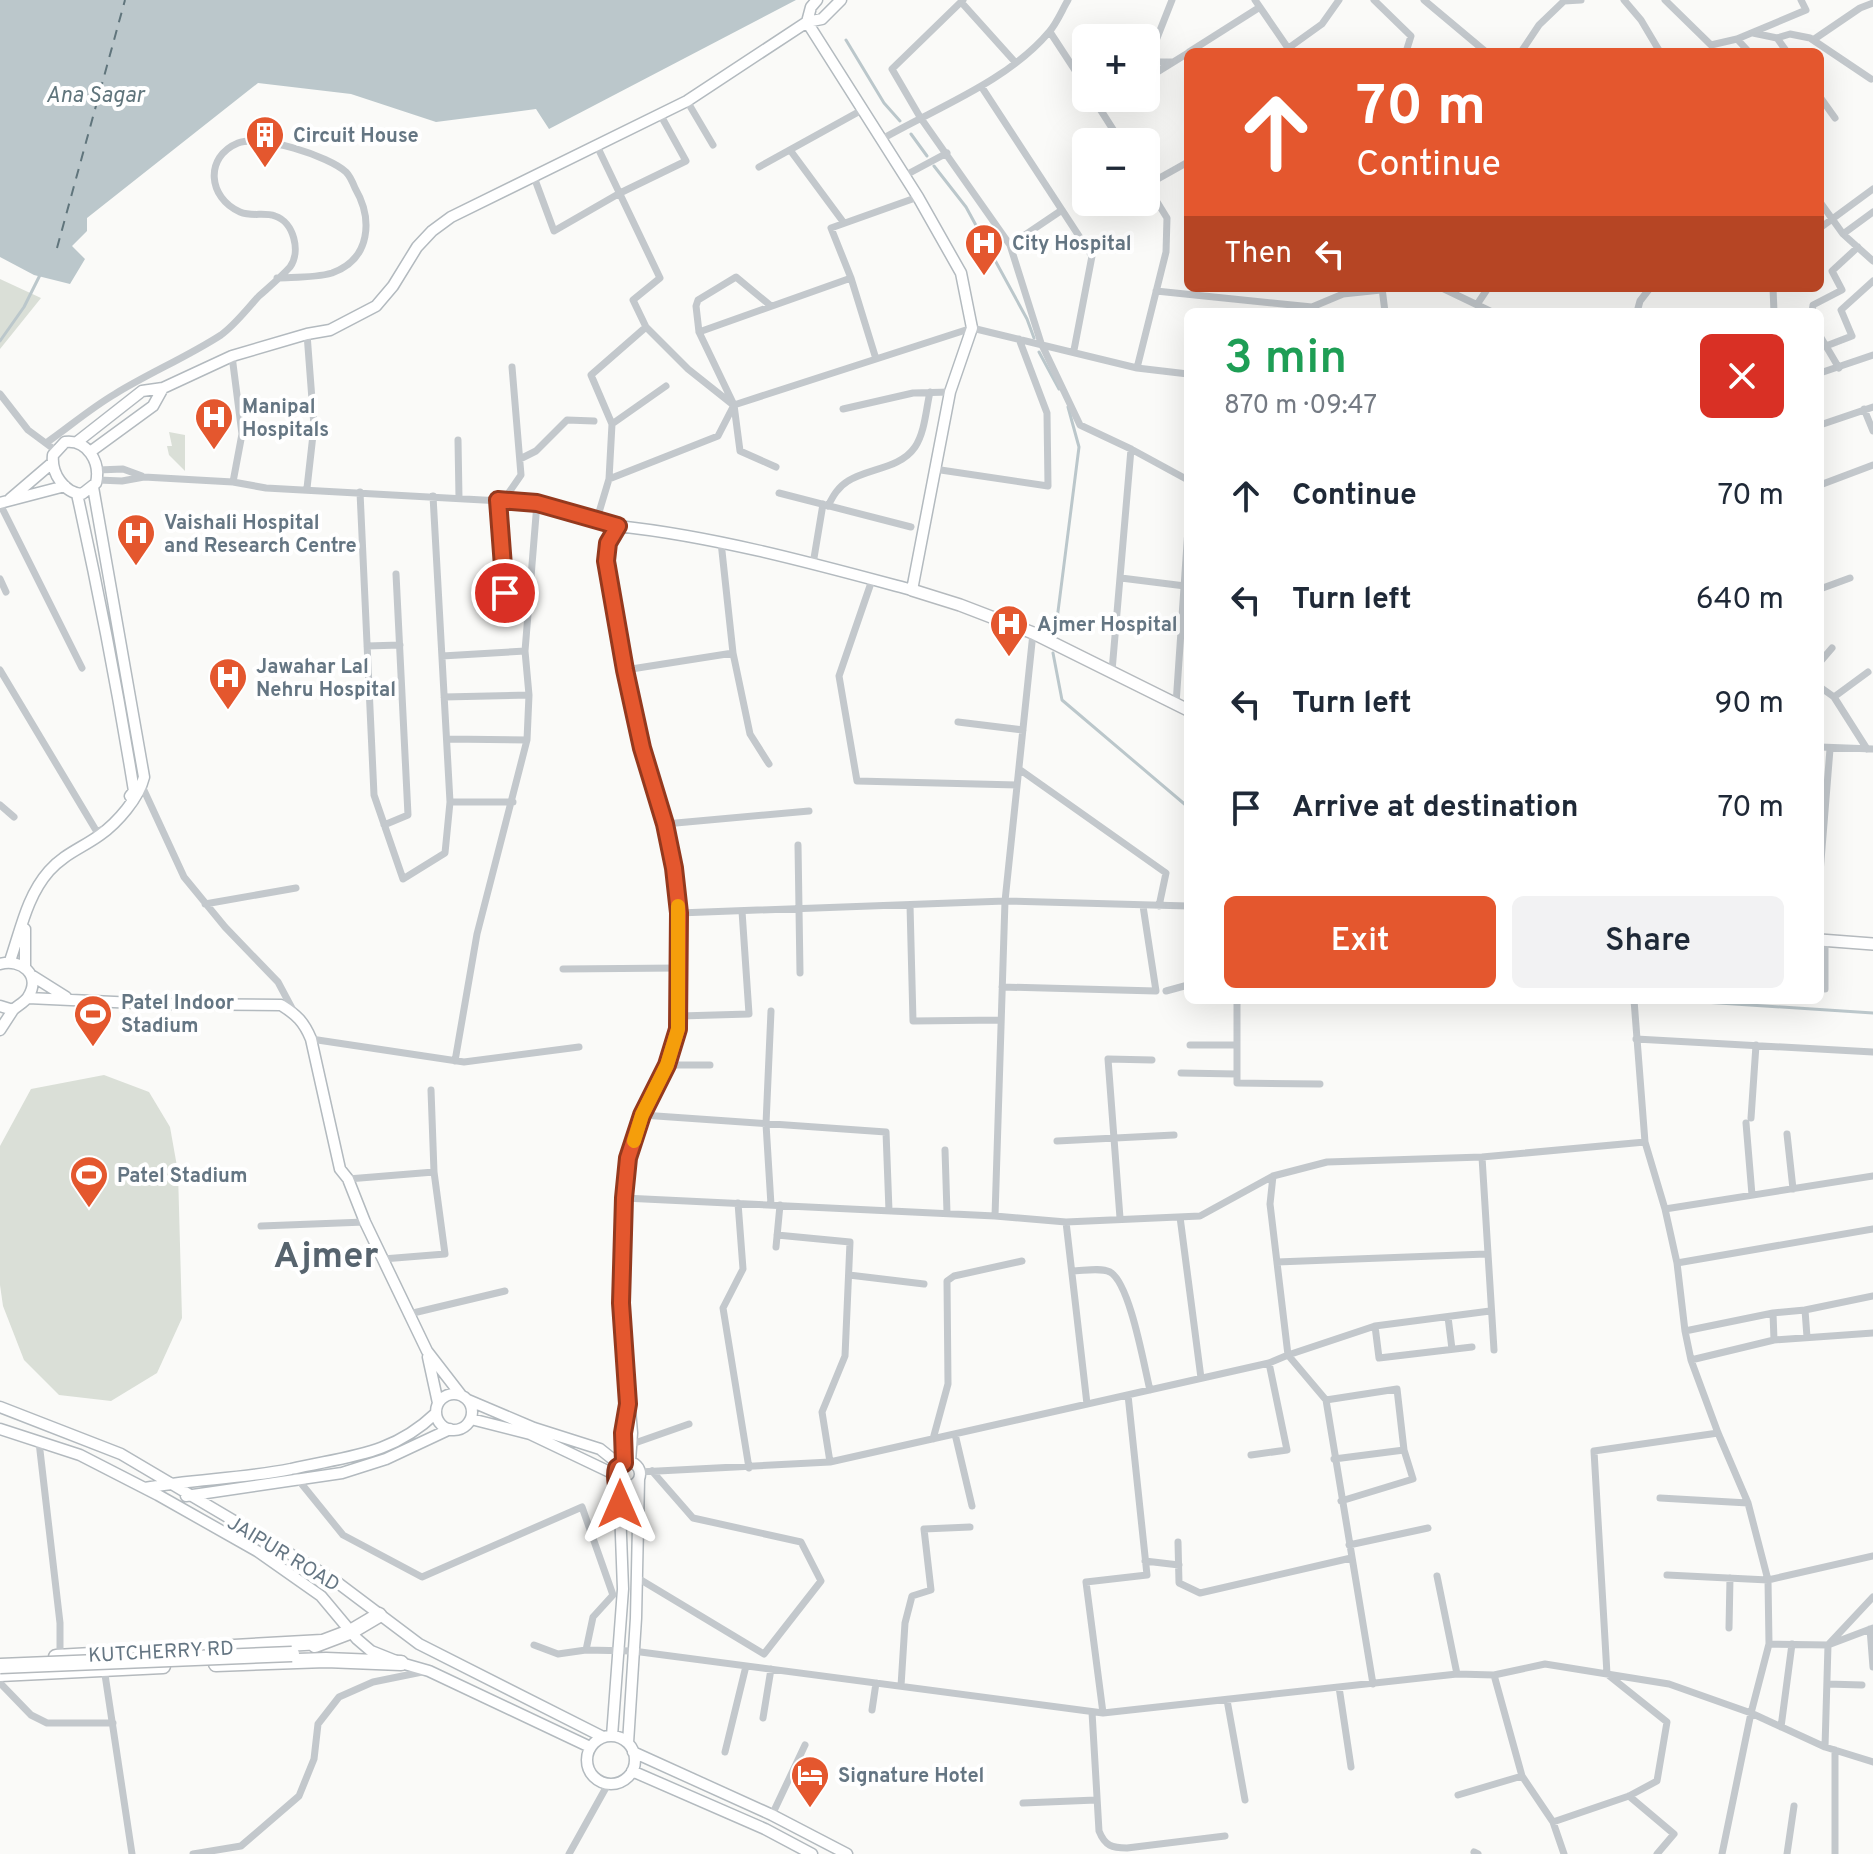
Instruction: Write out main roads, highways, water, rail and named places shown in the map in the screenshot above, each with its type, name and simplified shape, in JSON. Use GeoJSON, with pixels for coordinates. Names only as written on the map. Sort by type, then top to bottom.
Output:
{"type":"FeatureCollection","features":[{"type":"Feature","properties":{"kind":"highway"},"geometry":{"type":"LineString","coordinates":[[292,1654],[352,1631],[379,1615]]}},
{"type":"Feature","properties":{"kind":"highway","name":"KUTCHERRY RD"},"geometry":{"type":"LineString","coordinates":[[0,1663],[104,1662],[322,1642]]}},
{"type":"Feature","properties":{"kind":"highway"},"geometry":{"type":"LineString","coordinates":[[0,1663],[292,1654],[326,1660]]}},
{"type":"Feature","properties":{"kind":"highway"},"geometry":{"type":"LineString","coordinates":[[104,1662],[326,1660],[401,1663]]}},
{"type":"Feature","properties":{"kind":"highway"},"geometry":{"type":"LineString","coordinates":[[1,1683],[61,1664]]}},
{"type":"Feature","properties":{"kind":"main road"},"geometry":{"type":"LineString","coordinates":[[912,590],[1037,634],[1184,708]]}},
{"type":"Feature","properties":{"kind":"main road"},"geometry":{"type":"LineString","coordinates":[[1824,940],[1873,944]]}},
{"type":"Feature","properties":{"kind":"water","name":"Ana Sagar"},"geometry":{"type":"Polygon","coordinates":[[[0,0],[796,0],[549,129],[536,109],[436,122],[351,94],[258,83],[87,218],[87,231],[72,246],[85,259],[70,284],[34,275],[0,257],[0,0]]]}},
{"type":"Feature","properties":{"kind":"waterway"},"geometry":{"type":"LineString","coordinates":[[846,40],[884,103],[900,121]]}},
{"type":"Feature","properties":{"kind":"waterway"},"geometry":{"type":"LineString","coordinates":[[911,134],[927,156]]}},
{"type":"Feature","properties":{"kind":"waterway"},"geometry":{"type":"LineString","coordinates":[[934,166],[966,207],[1027,319],[1034,338]]}},
{"type":"Feature","properties":{"kind":"waterway"},"geometry":{"type":"LineString","coordinates":[[0,341],[24,307],[40,275]]}},
{"type":"Feature","properties":{"kind":"waterway"},"geometry":{"type":"LineString","coordinates":[[1039,352],[1059,389]]}},
{"type":"Feature","properties":{"kind":"waterway"},"geometry":{"type":"LineString","coordinates":[[1055,635],[1079,447],[1068,407]]}},
{"type":"Feature","properties":{"kind":"waterway"},"geometry":{"type":"LineString","coordinates":[[1053,653],[1062,700],[1184,804]]}},
{"type":"Feature","properties":{"kind":"waterway"},"geometry":{"type":"LineString","coordinates":[[1735,1004],[1873,1013]]}},
{"type":"Feature","properties":{"kind":"place","name":"Circuit House"},"geometry":{"type":"Point","coordinates":[265,169]}},
{"type":"Feature","properties":{"kind":"place","name":"City Hospital"},"geometry":{"type":"Point","coordinates":[984,277]}},
{"type":"Feature","properties":{"kind":"place","name":"Manipal Hospitals"},"geometry":{"type":"Point","coordinates":[214,451]}},
{"type":"Feature","properties":{"kind":"place","name":"Vaishali Hospital and Research Centre"},"geometry":{"type":"Point","coordinates":[136,567]}},
{"type":"Feature","properties":{"kind":"place","name":"Ajmer Hospital"},"geometry":{"type":"Point","coordinates":[1009,658]}},
{"type":"Feature","properties":{"kind":"place","name":"Jawahar Lal Nehru Hospital"},"geometry":{"type":"Point","coordinates":[228,711]}},
{"type":"Feature","properties":{"kind":"place","name":"Patel Indoor Stadium"},"geometry":{"type":"Point","coordinates":[93,1048]}},
{"type":"Feature","properties":{"kind":"place","name":"Patel Stadium"},"geometry":{"type":"Point","coordinates":[89,1209]}},
{"type":"Feature","properties":{"kind":"place","name":"Signature Hotel"},"geometry":{"type":"Point","coordinates":[810,1809]}},
{"type":"Feature","properties":{"kind":"district","name":"Ajmer"},"geometry":{"type":"Point","coordinates":[326,1254]}}]}
